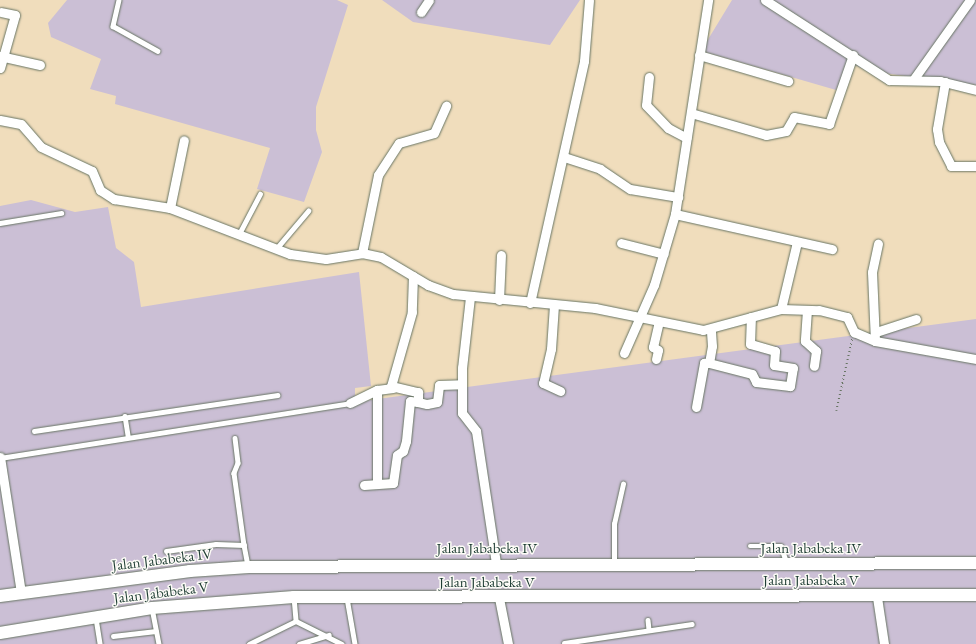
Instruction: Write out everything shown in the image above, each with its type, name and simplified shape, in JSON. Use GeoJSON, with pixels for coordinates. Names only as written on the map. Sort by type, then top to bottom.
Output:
{"type":"FeatureCollection","features":[{"type":"Feature","properties":{"kind":"street"},"geometry":{"type":"LineString","coordinates":[[421,12],[429,0]]}},
{"type":"Feature","properties":{"kind":"street"},"geometry":{"type":"LineString","coordinates":[[530,303],[564,157],[584,61],[589,0]]}},
{"type":"Feature","properties":{"kind":"street"},"geometry":{"type":"LineString","coordinates":[[624,353],[664,254],[675,214],[708,0]]}},
{"type":"Feature","properties":{"kind":"street"},"geometry":{"type":"LineString","coordinates":[[765,0],[853,55],[889,80],[945,82],[976,90]]}},
{"type":"Feature","properties":{"kind":"street"},"geometry":{"type":"LineString","coordinates":[[913,80],[970,0]]}},
{"type":"Feature","properties":{"kind":"street"},"geometry":{"type":"LineString","coordinates":[[0,68],[15,15],[2,12]]}},
{"type":"Feature","properties":{"kind":"street"},"geometry":{"type":"LineString","coordinates":[[699,55],[788,81]]}},
{"type":"Feature","properties":{"kind":"street"},"geometry":{"type":"LineString","coordinates":[[691,113],[766,135],[786,131],[794,117],[829,124],[853,55]]}},
{"type":"Feature","properties":{"kind":"street"},"geometry":{"type":"LineString","coordinates":[[2,57],[40,65]]}},
{"type":"Feature","properties":{"kind":"street"},"geometry":{"type":"LineString","coordinates":[[650,77],[646,104],[668,128],[687,138]]}},
{"type":"Feature","properties":{"kind":"street"},"geometry":{"type":"LineString","coordinates":[[945,82],[937,129],[939,142],[951,166],[976,166]]}},
{"type":"Feature","properties":{"kind":"street"},"geometry":{"type":"LineString","coordinates":[[362,254],[378,175],[399,143],[434,132],[446,106]]}},
{"type":"Feature","properties":{"kind":"street"},"geometry":{"type":"LineString","coordinates":[[0,120],[21,124],[41,146],[92,171],[100,190],[108,197],[170,208],[238,236],[276,249],[326,259],[362,254],[388,259],[413,276],[438,290],[470,297],[554,305],[638,317],[659,322],[711,330],[781,309],[807,310],[847,317],[854,332],[976,359]]}},
{"type":"Feature","properties":{"kind":"street"},"geometry":{"type":"LineString","coordinates":[[170,208],[184,140]]}},
{"type":"Feature","properties":{"kind":"street"},"geometry":{"type":"LineString","coordinates":[[564,157],[600,169],[630,189],[678,197]]}},
{"type":"Feature","properties":{"kind":"street"},"geometry":{"type":"LineString","coordinates":[[675,214],[832,249]]}},
{"type":"Feature","properties":{"kind":"street"},"geometry":{"type":"LineString","coordinates":[[781,309],[797,242]]}},
{"type":"Feature","properties":{"kind":"street"},"geometry":{"type":"LineString","coordinates":[[621,243],[664,254]]}},
{"type":"Feature","properties":{"kind":"street"},"geometry":{"type":"LineString","coordinates":[[875,336],[872,272],[878,244]]}},
{"type":"Feature","properties":{"kind":"street"},"geometry":{"type":"LineString","coordinates":[[498,300],[501,255]]}},
{"type":"Feature","properties":{"kind":"street"},"geometry":{"type":"LineString","coordinates":[[393,388],[394,372],[412,312],[413,276]]}},
{"type":"Feature","properties":{"kind":"street"},"geometry":{"type":"LineString","coordinates":[[470,297],[462,384],[462,415],[476,431],[496,564]]}},
{"type":"Feature","properties":{"kind":"street"},"geometry":{"type":"LineString","coordinates":[[554,305],[551,349],[543,383],[560,391]]}},
{"type":"Feature","properties":{"kind":"street"},"geometry":{"type":"LineString","coordinates":[[807,310],[805,341],[816,351],[814,366]]}},
{"type":"Feature","properties":{"kind":"street"},"geometry":{"type":"LineString","coordinates":[[696,407],[704,363],[752,374],[756,382],[790,386],[793,368],[774,364],[774,351],[750,344],[751,317]]}},
{"type":"Feature","properties":{"kind":"street"},"geometry":{"type":"LineString","coordinates":[[875,336],[916,319]]}},
{"type":"Feature","properties":{"kind":"street"},"geometry":{"type":"LineString","coordinates":[[656,359],[658,350],[653,346],[659,322]]}},
{"type":"Feature","properties":{"kind":"street"},"geometry":{"type":"LineString","coordinates":[[709,363],[711,330]]}},
{"type":"Feature","properties":{"kind":"street"},"geometry":{"type":"LineString","coordinates":[[364,485],[393,482],[397,455],[403,451],[406,441],[410,402],[434,404],[439,385],[462,384]]}},
{"type":"Feature","properties":{"kind":"street"},"geometry":{"type":"LineString","coordinates":[[350,403],[377,390],[393,388],[418,392],[418,402]]}},
{"type":"Feature","properties":{"kind":"street"},"geometry":{"type":"LineString","coordinates":[[377,390],[377,484]]}},
{"type":"Feature","properties":{"kind":"street"},"geometry":{"type":"LineString","coordinates":[[0,458],[21,593]]}},
{"type":"Feature","properties":{"kind":"street","name":"Jalan Jababeka IV"},"geometry":{"type":"LineString","coordinates":[[0,596],[190,570],[249,566],[976,563]]}},
{"type":"Feature","properties":{"kind":"street","name":"Jalan Jababeka V"},"geometry":{"type":"LineString","coordinates":[[0,633],[152,608],[294,597],[877,597],[976,595]]}},
{"type":"Feature","properties":{"kind":"street"},"geometry":{"type":"LineString","coordinates":[[877,597],[884,644]]}},
{"type":"Feature","properties":{"kind":"street"},"geometry":{"type":"LineString","coordinates":[[499,598],[508,644]]}},
{"type":"Feature","properties":{"kind":"lane"},"geometry":{"type":"LineString","coordinates":[[119,0],[113,26],[158,51]]}},
{"type":"Feature","properties":{"kind":"lane"},"geometry":{"type":"LineString","coordinates":[[238,236],[260,194]]}},
{"type":"Feature","properties":{"kind":"lane"},"geometry":{"type":"LineString","coordinates":[[276,249],[308,211]]}},
{"type":"Feature","properties":{"kind":"lane"},"geometry":{"type":"LineString","coordinates":[[0,223],[61,213]]}},
{"type":"Feature","properties":{"kind":"lane"},"geometry":{"type":"LineString","coordinates":[[34,431],[124,416],[277,395]]}},
{"type":"Feature","properties":{"kind":"lane"},"geometry":{"type":"LineString","coordinates":[[0,458],[128,436],[350,403]]}},
{"type":"Feature","properties":{"kind":"lane"},"geometry":{"type":"LineString","coordinates":[[124,416],[128,436]]}},
{"type":"Feature","properties":{"kind":"lane"},"geometry":{"type":"LineString","coordinates":[[235,438],[238,463],[234,473],[244,545],[249,566]]}},
{"type":"Feature","properties":{"kind":"lane"},"geometry":{"type":"LineString","coordinates":[[614,565],[614,524],[623,484]]}},
{"type":"Feature","properties":{"kind":"lane"},"geometry":{"type":"LineString","coordinates":[[166,551],[216,544],[244,545]]}},
{"type":"Feature","properties":{"kind":"lane"},"geometry":{"type":"LineString","coordinates":[[750,546],[781,546],[787,564]]}},
{"type":"Feature","properties":{"kind":"lane"},"geometry":{"type":"LineString","coordinates":[[294,597],[296,622]]}},
{"type":"Feature","properties":{"kind":"lane"},"geometry":{"type":"LineString","coordinates":[[347,597],[355,644]]}},
{"type":"Feature","properties":{"kind":"lane"},"geometry":{"type":"LineString","coordinates":[[152,608],[159,644]]}},
{"type":"Feature","properties":{"kind":"lane"},"geometry":{"type":"LineString","coordinates":[[96,617],[100,644]]}},
{"type":"Feature","properties":{"kind":"lane"},"geometry":{"type":"LineString","coordinates":[[648,620],[648,630]]}},
{"type":"Feature","properties":{"kind":"lane"},"geometry":{"type":"LineString","coordinates":[[251,643],[296,622],[329,635],[342,644]]}},
{"type":"Feature","properties":{"kind":"lane"},"geometry":{"type":"LineString","coordinates":[[564,643],[692,624]]}},
{"type":"Feature","properties":{"kind":"lane"},"geometry":{"type":"LineString","coordinates":[[113,636],[156,631]]}},
{"type":"Feature","properties":{"kind":"lane"},"geometry":{"type":"LineString","coordinates":[[299,644],[329,635]]}},
{"type":"Feature","properties":{"kind":"path"},"geometry":{"type":"LineString","coordinates":[[836,411],[854,332]]}},
{"type":"Feature","properties":{"kind":"shaded area"},"geometry":{"type":"Polygon","coordinates":[[[67,0],[337,0],[348,5],[316,107],[316,130],[322,152],[304,202],[257,189],[270,148],[115,104],[116,96],[90,89],[101,59],[51,37],[48,23],[67,0]]]}},
{"type":"Feature","properties":{"kind":"shaded area"},"geometry":{"type":"Polygon","coordinates":[[[382,0],[580,0],[550,45],[413,22],[382,0]]]}},
{"type":"Feature","properties":{"kind":"shaded area"},"geometry":{"type":"Polygon","coordinates":[[[732,0],[976,0],[976,85],[867,71],[851,63],[836,90],[701,51],[732,0]]]}},
{"type":"Feature","properties":{"kind":"shaded area"},"geometry":{"type":"Polygon","coordinates":[[[31,200],[75,212],[108,207],[116,248],[134,262],[141,307],[359,272],[371,386],[355,388],[355,402],[976,319],[976,644],[0,644],[0,206],[31,200]]]}}]}
